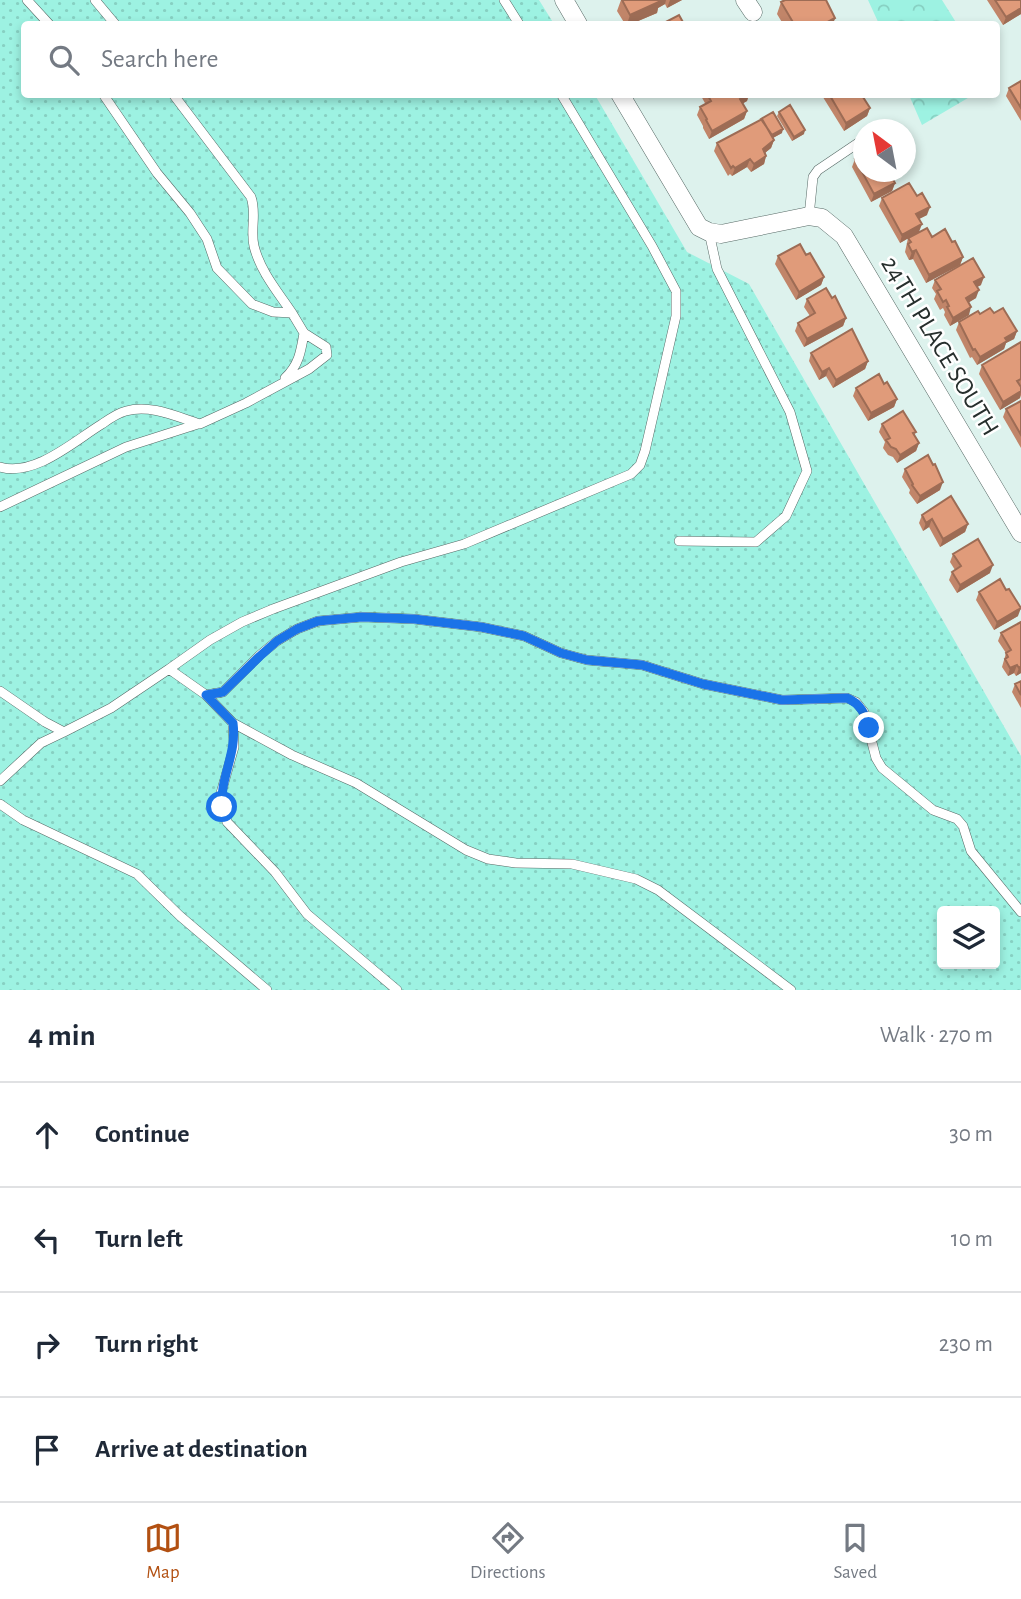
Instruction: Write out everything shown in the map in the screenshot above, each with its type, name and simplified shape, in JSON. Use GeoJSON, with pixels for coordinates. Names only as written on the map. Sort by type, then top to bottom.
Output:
{"type":"FeatureCollection","features":[{"type":"Feature","properties":{"kind":"street"},"geometry":{"type":"LineString","coordinates":[[564,0],[576,21]]}},
{"type":"Feature","properties":{"kind":"street"},"geometry":{"type":"LineString","coordinates":[[622,98],[699,226],[709,232],[721,234],[810,216]]}},
{"type":"Feature","properties":{"kind":"street","name":"24TH PLACE SOUTH"},"geometry":{"type":"LineString","coordinates":[[810,216],[821,218],[844,236],[1021,533]]}},
{"type":"Feature","properties":{"kind":"lane"},"geometry":{"type":"LineString","coordinates":[[27,0],[46,21]]}},
{"type":"Feature","properties":{"kind":"lane"},"geometry":{"type":"LineString","coordinates":[[95,0],[112,21]]}},
{"type":"Feature","properties":{"kind":"lane"},"geometry":{"type":"LineString","coordinates":[[504,0],[517,21]]}},
{"type":"Feature","properties":{"kind":"lane"},"geometry":{"type":"LineString","coordinates":[[106,98],[157,173],[190,213],[207,239],[217,268],[252,304],[273,312],[292,313]]}},
{"type":"Feature","properties":{"kind":"lane"},"geometry":{"type":"LineString","coordinates":[[0,506],[126,447],[200,424],[236,408],[309,369],[327,355],[326,347],[304,333],[265,272],[253,238],[256,209],[251,197],[176,98]]}},
{"type":"Feature","properties":{"kind":"lane"},"geometry":{"type":"LineString","coordinates":[[0,781],[41,743],[111,708],[210,640],[242,622],[401,562],[464,544],[631,474],[640,465],[676,316],[676,291],[563,98]]}},
{"type":"Feature","properties":{"kind":"lane"},"geometry":{"type":"LineString","coordinates":[[810,216],[813,177],[818,170],[853,146]]}},
{"type":"Feature","properties":{"kind":"lane"},"geometry":{"type":"LineString","coordinates":[[679,541],[756,542],[786,516],[807,471],[790,412],[718,269],[709,232]]}},
{"type":"Feature","properties":{"kind":"lane"},"geometry":{"type":"LineString","coordinates":[[301,354],[304,333]]}},
{"type":"Feature","properties":{"kind":"lane"},"geometry":{"type":"LineString","coordinates":[[278,384],[294,369],[308,345],[316,341]]}},
{"type":"Feature","properties":{"kind":"lane"},"geometry":{"type":"LineString","coordinates":[[0,467],[27,467],[47,459],[126,411],[164,411],[200,424]]}},
{"type":"Feature","properties":{"kind":"lane"},"geometry":{"type":"LineString","coordinates":[[206,695],[223,692],[277,641],[297,629],[318,621],[362,617],[414,619],[481,627],[524,636],[561,653],[587,660],[642,665],[703,684],[782,700],[847,698],[856,702],[864,712],[876,758],[882,768],[933,810],[957,818],[963,826],[971,851],[1021,912]]}},
{"type":"Feature","properties":{"kind":"lane"},"geometry":{"type":"LineString","coordinates":[[169,669],[206,695],[233,723],[292,755],[356,783],[466,850],[488,859],[516,863],[572,864],[636,879],[658,890],[791,990]]}},
{"type":"Feature","properties":{"kind":"lane"},"geometry":{"type":"LineString","coordinates":[[0,691],[64,732]]}},
{"type":"Feature","properties":{"kind":"lane"},"geometry":{"type":"LineString","coordinates":[[233,723],[234,747],[221,793],[227,822],[275,872],[307,914],[397,990]]}},
{"type":"Feature","properties":{"kind":"lane"},"geometry":{"type":"LineString","coordinates":[[0,804],[23,820],[137,874],[180,916],[267,990]]}},
{"type":"Feature","properties":{"kind":"green space"},"geometry":{"type":"Polygon","coordinates":[[[0,0],[539,0],[552,21],[21,21],[21,98],[597,98],[687,252],[749,284],[1021,756],[1021,990],[0,990],[0,0]]]}},
{"type":"Feature","properties":{"kind":"green space"},"geometry":{"type":"Polygon","coordinates":[[[868,0],[942,0],[955,21],[878,21],[868,0]]]}},
{"type":"Feature","properties":{"kind":"green space"},"geometry":{"type":"Polygon","coordinates":[[[910,98],[968,98],[922,125],[910,98]]]}},
{"type":"Feature","properties":{"kind":"building"},"geometry":{"type":"Polygon","coordinates":[[[622,0],[661,0],[661,1],[630,15],[622,0]]]}},
{"type":"Feature","properties":{"kind":"building"},"geometry":{"type":"Polygon","coordinates":[[[826,0],[835,18],[830,21],[792,21],[781,2],[826,0]]]}},
{"type":"Feature","properties":{"kind":"building"},"geometry":{"type":"Polygon","coordinates":[[[995,0],[1021,0],[1021,8],[1006,17],[995,0]]]}},
{"type":"Feature","properties":{"kind":"building"},"geometry":{"type":"Polygon","coordinates":[[[679,15],[682,21],[668,21],[679,15]]]}},
{"type":"Feature","properties":{"kind":"building"},"geometry":{"type":"Polygon","coordinates":[[[1021,81],[1021,108],[1009,88],[1021,81]]]}},
{"type":"Feature","properties":{"kind":"building"},"geometry":{"type":"Polygon","coordinates":[[[709,98],[741,98],[747,111],[712,131],[700,107],[711,101],[709,98]]]}},
{"type":"Feature","properties":{"kind":"building"},"geometry":{"type":"Polygon","coordinates":[[[831,98],[864,98],[870,108],[846,123],[831,98]]]}},
{"type":"Feature","properties":{"kind":"building"},"geometry":{"type":"Polygon","coordinates":[[[790,105],[805,130],[794,137],[779,112],[790,105]]]}},
{"type":"Feature","properties":{"kind":"building"},"geometry":{"type":"Polygon","coordinates":[[[773,112],[783,129],[772,135],[761,119],[773,112]]]}},
{"type":"Feature","properties":{"kind":"building"},"geometry":{"type":"Polygon","coordinates":[[[762,119],[774,140],[763,149],[766,156],[754,164],[750,159],[731,168],[717,143],[762,119]]]}},
{"type":"Feature","properties":{"kind":"building"},"geometry":{"type":"Polygon","coordinates":[[[867,182],[894,182],[895,183],[874,194],[867,182]]]}},
{"type":"Feature","properties":{"kind":"building"},"geometry":{"type":"Polygon","coordinates":[[[909,183],[917,196],[922,193],[930,207],[916,214],[922,224],[902,235],[882,198],[909,183]]]}},
{"type":"Feature","properties":{"kind":"building"},"geometry":{"type":"Polygon","coordinates":[[[927,228],[932,237],[945,229],[963,257],[929,275],[916,250],[912,252],[908,244],[911,242],[908,238],[927,228]]]}},
{"type":"Feature","properties":{"kind":"building"},"geometry":{"type":"Polygon","coordinates":[[[800,244],[806,255],[810,253],[824,277],[799,292],[778,256],[800,244]]]}},
{"type":"Feature","properties":{"kind":"building"},"geometry":{"type":"Polygon","coordinates":[[[973,258],[984,277],[974,282],[979,290],[966,298],[971,307],[953,318],[946,300],[943,302],[937,291],[941,289],[935,280],[973,258]]]}},
{"type":"Feature","properties":{"kind":"building"},"geometry":{"type":"Polygon","coordinates":[[[826,288],[832,298],[835,296],[846,318],[807,339],[798,323],[815,313],[807,299],[826,288]]]}},
{"type":"Feature","properties":{"kind":"building"},"geometry":{"type":"Polygon","coordinates":[[[990,308],[994,313],[1003,308],[1017,331],[1005,338],[1007,341],[980,357],[975,349],[973,350],[959,322],[978,311],[980,314],[990,308]]]}},
{"type":"Feature","properties":{"kind":"building"},"geometry":{"type":"Polygon","coordinates":[[[852,329],[868,361],[836,380],[829,368],[822,372],[811,353],[852,329]]]}},
{"type":"Feature","properties":{"kind":"building"},"geometry":{"type":"Polygon","coordinates":[[[1021,342],[1021,379],[1017,381],[1021,391],[1003,402],[982,365],[1021,342]]]}},
{"type":"Feature","properties":{"kind":"building"},"geometry":{"type":"Polygon","coordinates":[[[879,374],[897,399],[871,413],[856,388],[879,374]]]}},
{"type":"Feature","properties":{"kind":"building"},"geometry":{"type":"Polygon","coordinates":[[[1021,401],[1021,435],[1006,409],[1021,401]]]}},
{"type":"Feature","properties":{"kind":"building"},"geometry":{"type":"Polygon","coordinates":[[[903,411],[916,432],[913,433],[919,443],[900,455],[886,440],[890,438],[882,424],[903,411]]]}},
{"type":"Feature","properties":{"kind":"building"},"geometry":{"type":"Polygon","coordinates":[[[928,455],[943,482],[920,496],[905,469],[928,455]]]}},
{"type":"Feature","properties":{"kind":"building"},"geometry":{"type":"Polygon","coordinates":[[[951,496],[968,524],[943,539],[932,519],[926,523],[922,515],[951,496]]]}},
{"type":"Feature","properties":{"kind":"building"},"geometry":{"type":"Polygon","coordinates":[[[978,539],[993,565],[960,585],[952,572],[961,566],[953,554],[978,539]]]}},
{"type":"Feature","properties":{"kind":"building"},"geometry":{"type":"Polygon","coordinates":[[[1000,579],[1021,608],[997,622],[979,592],[1000,579]]]}},
{"type":"Feature","properties":{"kind":"building"},"geometry":{"type":"Polygon","coordinates":[[[1021,622],[1021,666],[1010,668],[1005,659],[1008,657],[1006,653],[1011,650],[1001,633],[1021,622]]]}},
{"type":"Feature","properties":{"kind":"building"},"geometry":{"type":"Polygon","coordinates":[[[1021,681],[1021,695],[1015,684],[1021,681]]]}},
{"type":"Feature","properties":{"kind":"route"},"geometry":{"type":"LineString","coordinates":[[222,807],[224,777],[234,747],[233,723],[206,695],[223,692],[277,641],[297,629],[318,621],[339,618],[414,619],[481,627],[524,636],[561,653],[587,660],[642,665],[703,684],[782,700],[847,698],[856,702],[864,712],[869,728]]}}]}
